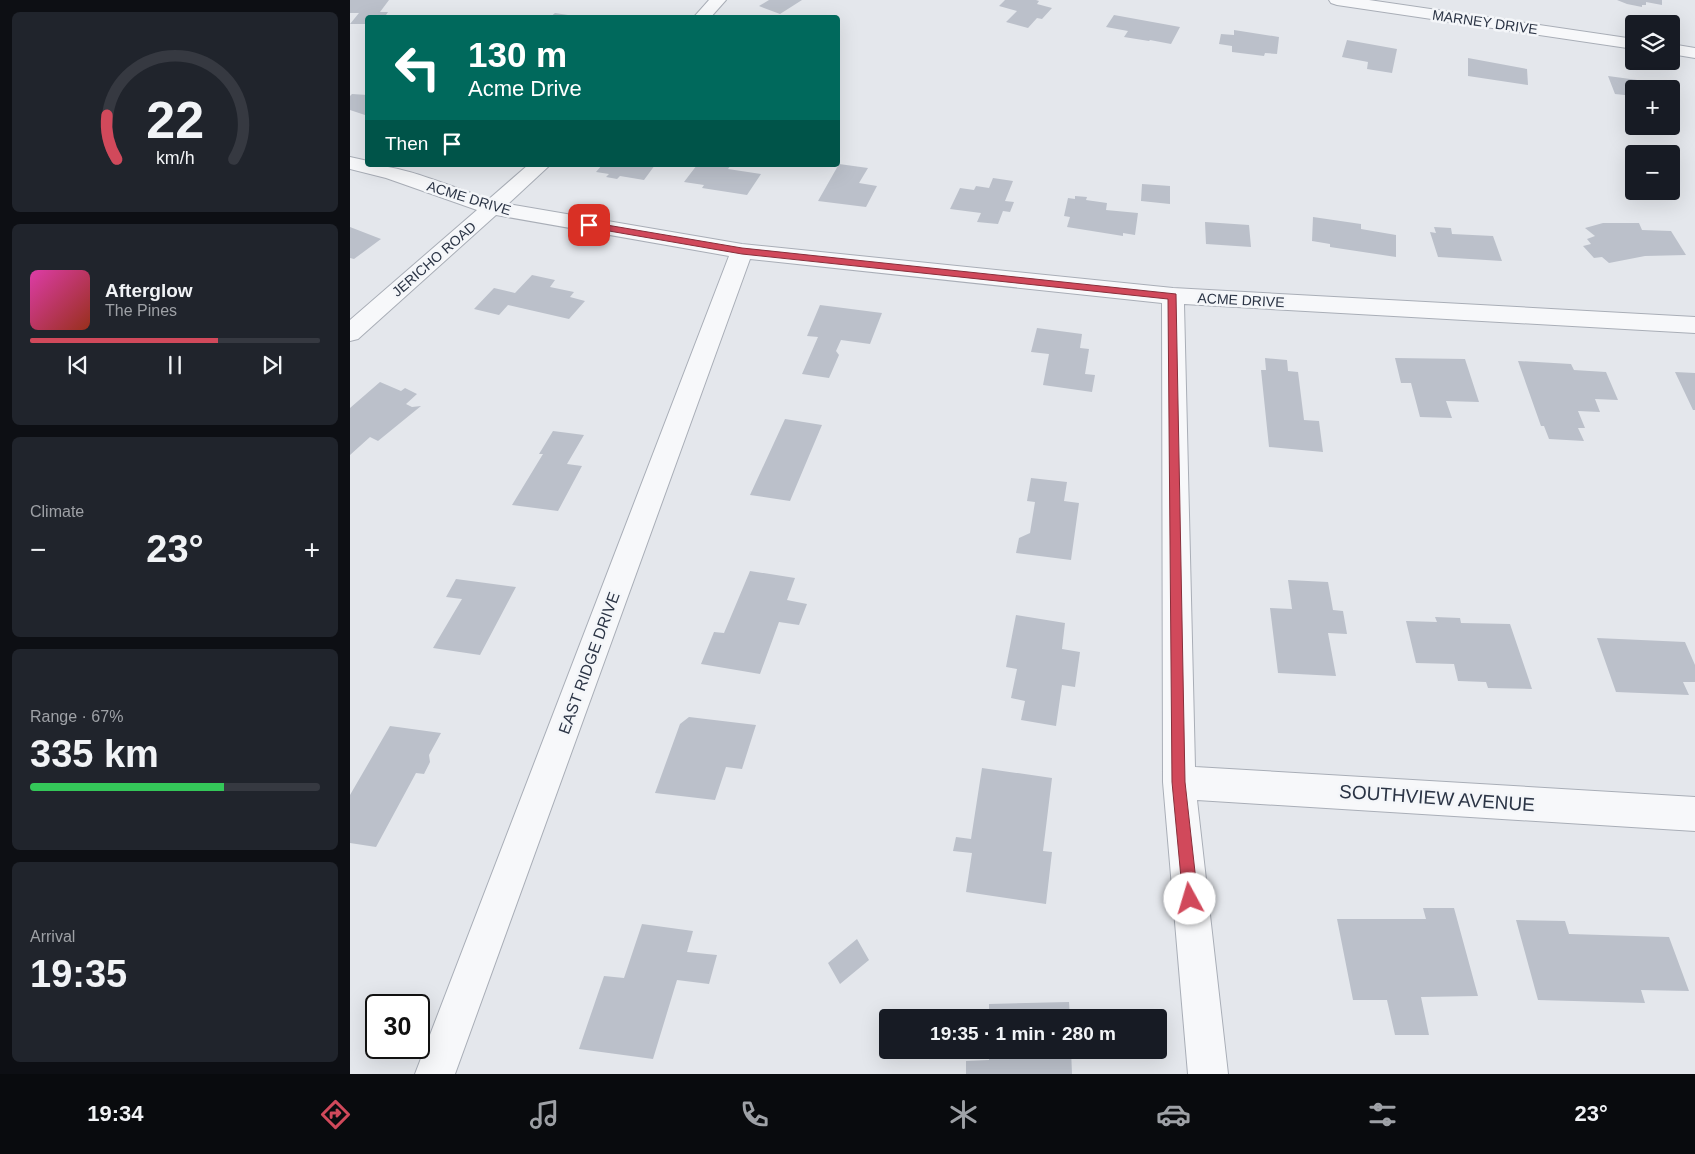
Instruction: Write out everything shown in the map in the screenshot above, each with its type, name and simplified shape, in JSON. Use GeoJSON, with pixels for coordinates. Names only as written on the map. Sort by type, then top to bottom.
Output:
{"type":"FeatureCollection","features":[{"type":"Feature","properties":{"kind":"street"},"geometry":{"type":"LineString","coordinates":[[704,15],[718,0]]}},
{"type":"Feature","properties":{"kind":"street","name":"MARNEY DRIVE"},"geometry":{"type":"LineString","coordinates":[[1337,0],[1625,43]]}},
{"type":"Feature","properties":{"kind":"street"},"geometry":{"type":"LineString","coordinates":[[1680,50],[1695,53]]}},
{"type":"Feature","properties":{"kind":"street","name":"ACME DRIVE"},"geometry":{"type":"LineString","coordinates":[[350,163],[365,167]]}},
{"type":"Feature","properties":{"kind":"street","name":"ACME DRIVE"},"geometry":{"type":"LineString","coordinates":[[366,167],[393,174],[493,208],[742,251],[1173,296],[1695,325]]}},
{"type":"Feature","properties":{"kind":"street","name":"JERICHO ROAD"},"geometry":{"type":"LineString","coordinates":[[350,333],[538,167]]}},
{"type":"Feature","properties":{"kind":"street","name":"EAST RIDGE DRIVE"},"geometry":{"type":"LineString","coordinates":[[435,1074],[742,251]]}},
{"type":"Feature","properties":{"kind":"street"},"geometry":{"type":"LineString","coordinates":[[1173,296],[1178,782],[1208,1074]]}},
{"type":"Feature","properties":{"kind":"street","name":"SOUTHVIEW AVENUE"},"geometry":{"type":"LineString","coordinates":[[1178,782],[1695,814]]}},
{"type":"Feature","properties":{"kind":"building"},"geometry":{"type":"Polygon","coordinates":[[[350,0],[389,0],[380,12],[388,12],[386,15],[365,15],[365,24],[350,24],[359,13],[350,13],[350,0]]]}},
{"type":"Feature","properties":{"kind":"building"},"geometry":{"type":"Polygon","coordinates":[[[769,0],[802,0],[780,14],[759,6],[769,0]]]}},
{"type":"Feature","properties":{"kind":"building"},"geometry":{"type":"Polygon","coordinates":[[[1005,0],[1036,0],[1039,1],[1037,4],[1052,8],[1042,19],[1037,18],[1028,28],[1006,22],[1017,11],[999,6],[1005,0]]]}},
{"type":"Feature","properties":{"kind":"building"},"geometry":{"type":"Polygon","coordinates":[[[1617,0],[1662,0],[1662,5],[1646,2],[1646,5],[1642,5],[1642,7],[1617,0]]]}},
{"type":"Feature","properties":{"kind":"building"},"geometry":{"type":"Polygon","coordinates":[[[1114,15],[1180,27],[1171,44],[1124,37],[1128,31],[1106,27],[1114,15]]]}},
{"type":"Feature","properties":{"kind":"building"},"geometry":{"type":"Polygon","coordinates":[[[1234,30],[1279,37],[1277,54],[1265,53],[1264,56],[1232,52],[1232,46],[1219,44],[1221,34],[1234,35],[1234,30]]]}},
{"type":"Feature","properties":{"kind":"building"},"geometry":{"type":"Polygon","coordinates":[[[1347,40],[1397,49],[1392,73],[1367,69],[1368,62],[1342,57],[1347,40]]]}},
{"type":"Feature","properties":{"kind":"building"},"geometry":{"type":"Polygon","coordinates":[[[1468,58],[1527,69],[1528,85],[1468,76],[1468,58]]]}},
{"type":"Feature","properties":{"kind":"building"},"geometry":{"type":"Polygon","coordinates":[[[1608,76],[1638,80],[1625,80],[1625,95],[1615,94],[1608,76]]]}},
{"type":"Feature","properties":{"kind":"building"},"geometry":{"type":"Polygon","coordinates":[[[352,94],[365,95],[365,115],[350,110],[350,96],[352,94]]]}},
{"type":"Feature","properties":{"kind":"building"},"geometry":{"type":"Polygon","coordinates":[[[840,164],[868,168],[859,183],[877,186],[866,207],[818,201],[840,164]]]}},
{"type":"Feature","properties":{"kind":"building"},"geometry":{"type":"Polygon","coordinates":[[[600,167],[654,167],[644,180],[620,176],[617,179],[606,177],[609,174],[596,172],[600,167]]]}},
{"type":"Feature","properties":{"kind":"building"},"geometry":{"type":"Polygon","coordinates":[[[695,167],[730,167],[728,169],[761,174],[747,195],[702,188],[704,185],[684,182],[695,167]]]}},
{"type":"Feature","properties":{"kind":"building"},"geometry":{"type":"Polygon","coordinates":[[[993,178],[1013,181],[1005,201],[1014,202],[1010,212],[1003,211],[998,224],[977,222],[981,213],[950,209],[960,188],[974,190],[976,186],[989,188],[993,178]]]}},
{"type":"Feature","properties":{"kind":"building"},"geometry":{"type":"Polygon","coordinates":[[[1142,184],[1170,186],[1170,204],[1141,201],[1142,184]]]}},
{"type":"Feature","properties":{"kind":"building"},"geometry":{"type":"Polygon","coordinates":[[[1075,196],[1087,197],[1086,200],[1107,203],[1106,210],[1138,213],[1135,235],[1123,233],[1123,236],[1067,227],[1070,217],[1064,216],[1068,198],[1075,199],[1075,196]]]}},
{"type":"Feature","properties":{"kind":"building"},"geometry":{"type":"Polygon","coordinates":[[[1313,217],[1361,224],[1361,229],[1396,235],[1396,257],[1330,247],[1330,244],[1312,241],[1313,217]]]}},
{"type":"Feature","properties":{"kind":"building"},"geometry":{"type":"Polygon","coordinates":[[[1205,222],[1249,225],[1251,247],[1206,244],[1205,222]]]}},
{"type":"Feature","properties":{"kind":"building"},"geometry":{"type":"Polygon","coordinates":[[[1603,223],[1639,223],[1642,230],[1671,231],[1686,255],[1645,256],[1609,263],[1602,257],[1594,258],[1583,246],[1591,244],[1587,239],[1595,236],[1585,228],[1603,223]]]}},
{"type":"Feature","properties":{"kind":"building"},"geometry":{"type":"Polygon","coordinates":[[[350,227],[381,239],[354,259],[350,258],[350,227]]]}},
{"type":"Feature","properties":{"kind":"building"},"geometry":{"type":"Polygon","coordinates":[[[1434,227],[1451,228],[1452,234],[1493,236],[1502,261],[1438,257],[1430,232],[1436,233],[1434,227]]]}},
{"type":"Feature","properties":{"kind":"building"},"geometry":{"type":"Polygon","coordinates":[[[532,275],[555,280],[550,287],[574,292],[570,297],[585,301],[569,319],[508,305],[499,315],[474,309],[494,288],[515,293],[532,275]]]}},
{"type":"Feature","properties":{"kind":"building"},"geometry":{"type":"Polygon","coordinates":[[[820,305],[882,313],[870,344],[841,340],[836,351],[839,355],[829,378],[802,374],[818,337],[807,336],[820,305]]]}},
{"type":"Feature","properties":{"kind":"building"},"geometry":{"type":"Polygon","coordinates":[[[1037,328],[1082,334],[1080,348],[1089,349],[1085,374],[1095,375],[1092,392],[1043,385],[1049,354],[1031,352],[1037,328]]]}},
{"type":"Feature","properties":{"kind":"building"},"geometry":{"type":"Polygon","coordinates":[[[1265,358],[1287,360],[1288,371],[1298,372],[1304,420],[1319,421],[1323,452],[1269,447],[1261,370],[1266,370],[1265,358]]]}},
{"type":"Feature","properties":{"kind":"building"},"geometry":{"type":"Polygon","coordinates":[[[1395,358],[1465,359],[1479,402],[1446,401],[1452,418],[1420,417],[1411,383],[1401,383],[1395,358]]]}},
{"type":"Feature","properties":{"kind":"building"},"geometry":{"type":"Polygon","coordinates":[[[1518,361],[1571,364],[1574,370],[1606,372],[1618,400],[1595,399],[1600,412],[1578,411],[1585,428],[1578,428],[1584,441],[1549,439],[1544,426],[1541,426],[1518,361]]]}},
{"type":"Feature","properties":{"kind":"building"},"geometry":{"type":"Polygon","coordinates":[[[1675,372],[1695,373],[1695,410],[1693,410],[1675,372]]]}},
{"type":"Feature","properties":{"kind":"building"},"geometry":{"type":"Polygon","coordinates":[[[380,382],[401,391],[405,388],[417,394],[406,404],[412,407],[421,406],[378,441],[370,437],[350,455],[350,408],[380,382]]]}},
{"type":"Feature","properties":{"kind":"building"},"geometry":{"type":"Polygon","coordinates":[[[785,419],[822,425],[790,501],[750,495],[785,419]]]}},
{"type":"Feature","properties":{"kind":"building"},"geometry":{"type":"Polygon","coordinates":[[[553,431],[584,435],[567,464],[582,466],[558,511],[512,505],[543,454],[539,454],[553,431]]]}},
{"type":"Feature","properties":{"kind":"building"},"geometry":{"type":"Polygon","coordinates":[[[1031,478],[1067,482],[1064,501],[1079,503],[1071,560],[1016,553],[1019,538],[1030,533],[1035,502],[1027,501],[1031,478]]]}},
{"type":"Feature","properties":{"kind":"building"},"geometry":{"type":"Polygon","coordinates":[[[750,571],[795,578],[787,600],[807,604],[799,625],[779,622],[760,674],[701,664],[714,632],[724,633],[750,571]]]}},
{"type":"Feature","properties":{"kind":"building"},"geometry":{"type":"Polygon","coordinates":[[[456,579],[516,587],[480,655],[433,648],[462,599],[446,597],[456,579]]]}},
{"type":"Feature","properties":{"kind":"building"},"geometry":{"type":"Polygon","coordinates":[[[1288,580],[1328,582],[1333,610],[1343,611],[1347,634],[1328,633],[1336,676],[1278,673],[1270,608],[1292,609],[1288,580]]]}},
{"type":"Feature","properties":{"kind":"building"},"geometry":{"type":"Polygon","coordinates":[[[1016,615],[1065,623],[1062,649],[1080,652],[1075,687],[1062,685],[1056,726],[1021,720],[1025,701],[1011,698],[1017,669],[1006,667],[1016,615]]]}},
{"type":"Feature","properties":{"kind":"building"},"geometry":{"type":"Polygon","coordinates":[[[1435,617],[1460,618],[1461,623],[1510,624],[1532,689],[1488,688],[1486,682],[1458,681],[1454,664],[1416,663],[1406,621],[1437,622],[1435,617]]]}},
{"type":"Feature","properties":{"kind":"building"},"geometry":{"type":"Polygon","coordinates":[[[1597,638],[1685,642],[1695,665],[1695,682],[1683,682],[1689,695],[1616,692],[1597,638]]]}},
{"type":"Feature","properties":{"kind":"building"},"geometry":{"type":"Polygon","coordinates":[[[689,717],[756,725],[742,769],[726,767],[715,800],[655,793],[680,724],[689,717]]]}},
{"type":"Feature","properties":{"kind":"building"},"geometry":{"type":"Polygon","coordinates":[[[390,726],[441,733],[429,755],[430,762],[424,774],[416,773],[376,847],[350,843],[350,795],[390,726]]]}},
{"type":"Feature","properties":{"kind":"building"},"geometry":{"type":"Polygon","coordinates":[[[982,768],[1052,778],[1043,851],[1052,852],[1046,904],[966,892],[972,853],[953,851],[956,837],[971,839],[982,768]]]}},
{"type":"Feature","properties":{"kind":"building"},"geometry":{"type":"Polygon","coordinates":[[[1423,908],[1454,908],[1478,996],[1421,997],[1429,1035],[1395,1035],[1387,1000],[1353,1000],[1337,919],[1426,919],[1423,908]]]}},
{"type":"Feature","properties":{"kind":"building"},"geometry":{"type":"Polygon","coordinates":[[[1516,920],[1565,921],[1569,934],[1669,937],[1689,991],[1641,990],[1645,1003],[1538,1000],[1516,920]]]}},
{"type":"Feature","properties":{"kind":"building"},"geometry":{"type":"Polygon","coordinates":[[[642,924],[693,931],[687,952],[717,955],[709,984],[677,980],[653,1059],[579,1049],[604,976],[624,978],[642,924]]]}},
{"type":"Feature","properties":{"kind":"building"},"geometry":{"type":"Polygon","coordinates":[[[857,939],[869,960],[840,984],[828,963],[857,939]]]}},
{"type":"Feature","properties":{"kind":"building"},"geometry":{"type":"Polygon","coordinates":[[[1069,1002],[1069,1009],[989,1009],[989,1004],[1069,1002]]]}},
{"type":"Feature","properties":{"kind":"building"},"geometry":{"type":"Polygon","coordinates":[[[1071,1059],[1072,1074],[966,1074],[966,1061],[1071,1059]]]}},
{"type":"Feature","properties":{"kind":"route"},"geometry":{"type":"LineString","coordinates":[[589,225],[742,251],[1173,296],[1178,782],[1190,899]]}}]}
